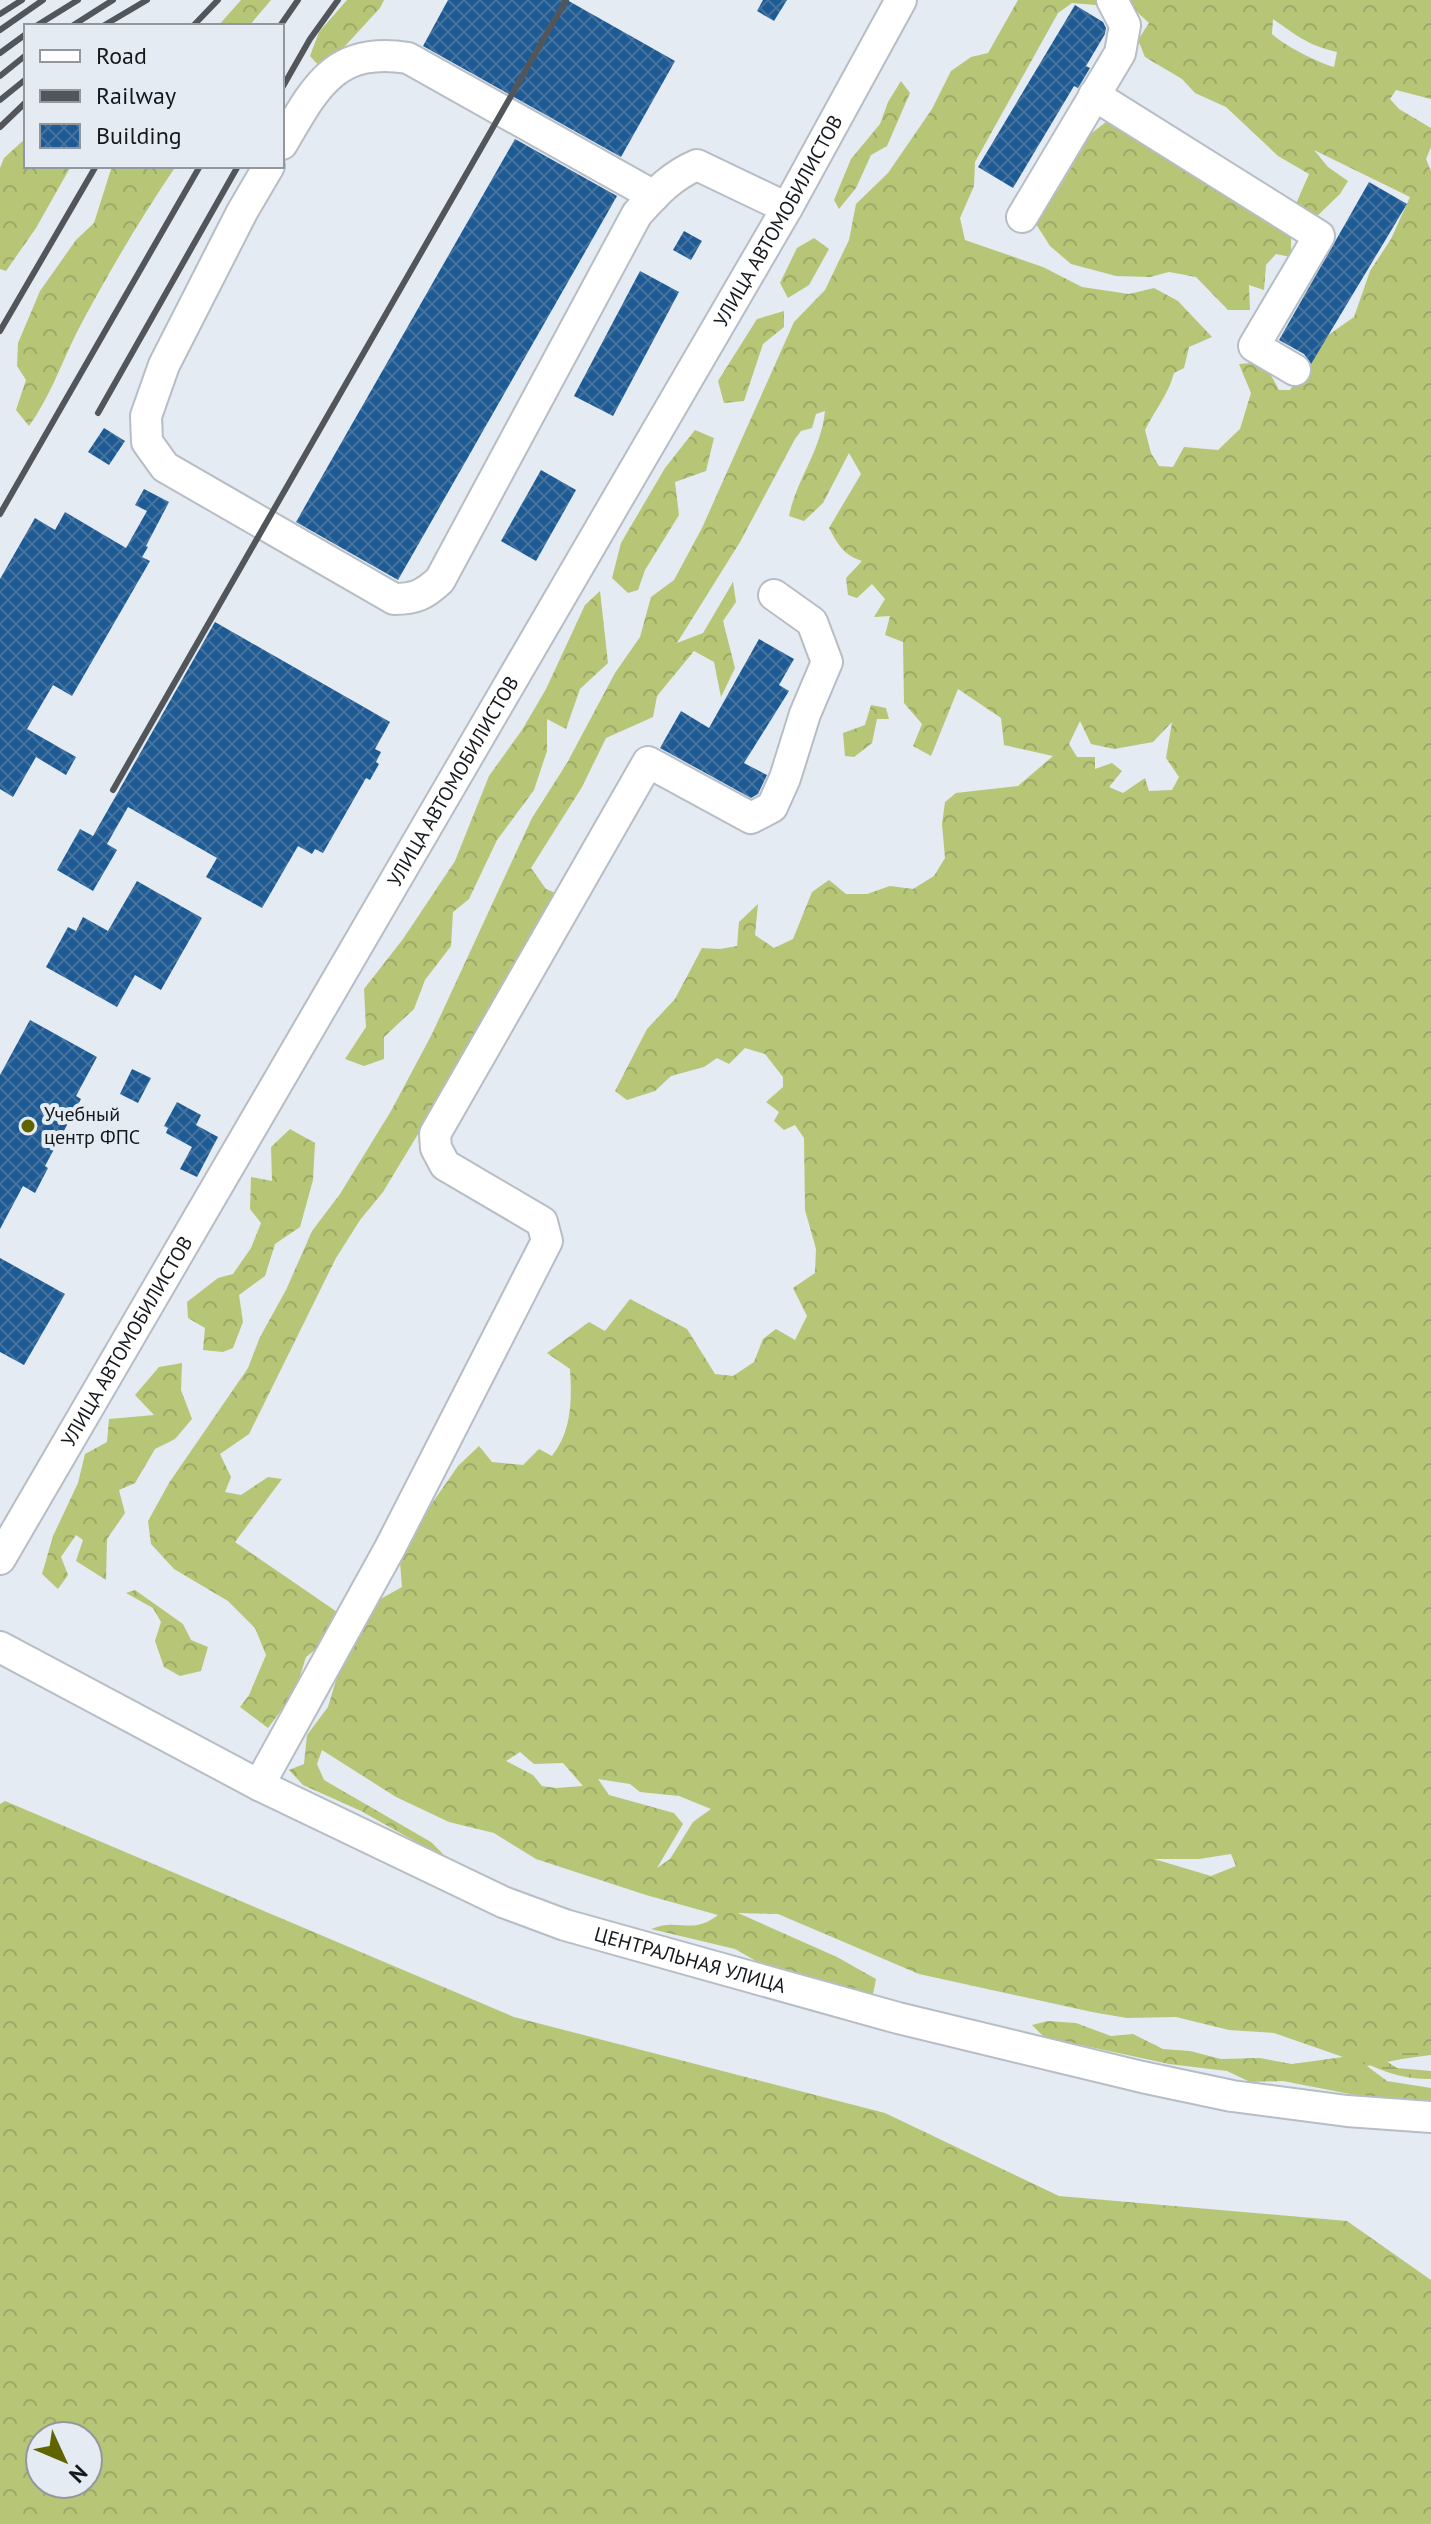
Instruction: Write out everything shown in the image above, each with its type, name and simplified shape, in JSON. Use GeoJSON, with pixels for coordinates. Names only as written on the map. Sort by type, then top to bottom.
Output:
{"type":"FeatureCollection","features":[{"type":"Feature","properties":{"kind":"street","name":"УЛИЦА АВТОМОБИЛИСТОВ"},"geometry":{"type":"LineString","coordinates":[[0,1559],[787,208],[901,0]]}},
{"type":"Feature","properties":{"kind":"street"},"geometry":{"type":"LineString","coordinates":[[1022,217],[1120,53],[1125,25],[1112,0]]}},
{"type":"Feature","properties":{"kind":"street"},"geometry":{"type":"LineString","coordinates":[[284,141],[325,78],[346,64],[371,55],[387,54],[408,58],[654,196]]}},
{"type":"Feature","properties":{"kind":"street"},"geometry":{"type":"LineString","coordinates":[[1094,95],[1319,236],[1254,346],[1295,370]]}},
{"type":"Feature","properties":{"kind":"street"},"geometry":{"type":"LineString","coordinates":[[268,168],[164,365],[146,416],[147,442],[165,467],[394,599],[415,599],[427,593],[440,580],[637,214],[654,196],[681,172],[697,165],[787,208]]}},
{"type":"Feature","properties":{"kind":"street"},"geometry":{"type":"LineString","coordinates":[[259,1785],[390,1548],[547,1241],[542,1222],[445,1165],[436,1148],[435,1134],[648,762],[751,818],[772,807],[827,662],[812,622],[774,595]]}},
{"type":"Feature","properties":{"kind":"street","name":"ЦЕНТРАЛЬНАЯ УЛИЦА"},"geometry":{"type":"LineString","coordinates":[[0,1647],[259,1785],[503,1902],[565,1925],[898,2018],[1142,2077],[1246,2098],[1347,2111],[1431,2117]]}},
{"type":"Feature","properties":{"kind":"green space"},"geometry":{"type":"Polygon","coordinates":[[[241,0],[271,0],[251,24],[220,24],[241,0]]]}},
{"type":"Feature","properties":{"kind":"green space"},"geometry":{"type":"Polygon","coordinates":[[[347,0],[384,0],[323,70],[310,56],[319,32],[347,0]]]}},
{"type":"Feature","properties":{"kind":"green space"},"geometry":{"type":"Polygon","coordinates":[[[1018,0],[1104,0],[1107,6],[1072,3],[1058,13],[975,162],[974,186],[960,218],[965,240],[1043,267],[1082,287],[1129,294],[1154,288],[1178,301],[1212,337],[1189,347],[1184,368],[1174,373],[1145,430],[1151,453],[1159,466],[1173,467],[1184,447],[1218,450],[1240,429],[1251,393],[1239,364],[1264,362],[1279,390],[1290,390],[1327,336],[1354,317],[1370,271],[1391,239],[1410,197],[1314,150],[1328,167],[1348,181],[1340,194],[1315,218],[1295,206],[1309,174],[1278,156],[1226,107],[1195,93],[1182,79],[1145,57],[1138,40],[1149,23],[1124,0],[1431,0],[1431,99],[1396,90],[1390,99],[1399,109],[1431,128],[1431,147],[1426,159],[1431,171],[1431,2053],[1367,2066],[1387,2081],[1431,2088],[1431,2103],[1355,2095],[1283,2081],[1250,2082],[1227,2071],[1169,2064],[1044,2037],[1032,2025],[1048,2021],[1076,2023],[1111,2036],[1133,2034],[1163,2049],[1190,2051],[1221,2059],[1260,2058],[1292,2064],[1343,2057],[1274,2033],[1229,2030],[1176,2017],[1127,2018],[919,1974],[778,1914],[738,1913],[837,1957],[876,1979],[873,1994],[756,1961],[735,1949],[651,1929],[700,1924],[718,1915],[536,1859],[494,1833],[449,1822],[396,1797],[322,1750],[317,1764],[324,1780],[431,1842],[450,1861],[361,1811],[303,1785],[289,1770],[304,1764],[307,1735],[328,1707],[337,1677],[375,1602],[402,1587],[400,1562],[419,1522],[458,1466],[479,1446],[492,1462],[523,1465],[539,1449],[552,1456],[559,1446],[569,1414],[570,1369],[547,1353],[589,1322],[605,1331],[630,1299],[687,1329],[715,1374],[733,1376],[754,1362],[763,1339],[776,1329],[795,1340],[807,1316],[793,1288],[815,1273],[816,1249],[805,1210],[804,1138],[795,1125],[784,1130],[774,1121],[779,1112],[766,1102],[783,1087],[783,1077],[765,1054],[745,1048],[729,1064],[717,1058],[704,1067],[671,1076],[655,1091],[627,1100],[615,1091],[647,1029],[675,999],[702,948],[737,946],[739,922],[758,904],[755,935],[774,948],[793,939],[812,892],[829,880],[846,894],[867,894],[890,886],[913,889],[934,876],[945,858],[942,824],[945,802],[956,793],[1018,786],[1053,756],[1004,745],[1001,718],[958,689],[931,756],[913,746],[922,724],[904,703],[903,642],[885,635],[890,616],[874,617],[885,599],[872,584],[857,598],[848,595],[846,578],[862,561],[842,549],[829,528],[861,474],[849,453],[823,503],[804,521],[789,516],[819,439],[825,411],[816,414],[812,428],[801,431],[795,439],[740,542],[677,643],[703,633],[733,582],[736,602],[723,621],[735,668],[721,697],[714,662],[694,651],[657,696],[653,717],[606,738],[582,787],[531,868],[546,889],[562,896],[383,1192],[360,1220],[336,1258],[249,1434],[220,1454],[231,1477],[225,1492],[241,1495],[268,1477],[282,1479],[235,1542],[340,1614],[325,1642],[306,1657],[295,1692],[268,1728],[240,1707],[249,1695],[266,1655],[255,1628],[228,1601],[174,1569],[151,1544],[148,1521],[169,1483],[248,1368],[312,1231],[340,1194],[391,1111],[432,1034],[532,818],[567,763],[615,673],[640,637],[651,597],[674,580],[702,528],[794,322],[825,290],[849,240],[856,204],[888,173],[932,109],[951,71],[971,57],[988,53],[1018,0]],[[1273,19],[1272,34],[1285,44],[1334,67],[1337,52],[1311,43],[1273,19]],[[1080,721],[1069,744],[1077,757],[1095,757],[1095,769],[1112,763],[1122,771],[1109,787],[1123,793],[1145,778],[1149,791],[1172,790],[1179,777],[1166,758],[1172,722],[1153,742],[1114,749],[1091,744],[1080,721]],[[520,1752],[506,1761],[533,1775],[542,1786],[583,1786],[563,1763],[534,1764],[520,1752]],[[598,1779],[609,1795],[674,1813],[683,1824],[657,1868],[670,1859],[693,1822],[711,1809],[679,1796],[640,1792],[630,1784],[598,1779]],[[1231,1854],[1199,1859],[1154,1859],[1211,1876],[1236,1866],[1231,1854]]]}},
{"type":"Feature","properties":{"kind":"green space"},"geometry":{"type":"Polygon","coordinates":[[[901,81],[910,93],[887,146],[871,155],[856,188],[839,209],[834,200],[851,159],[880,124],[888,102],[901,81]]]}},
{"type":"Feature","properties":{"kind":"green space"},"geometry":{"type":"Polygon","coordinates":[[[1106,122],[1163,149],[1291,231],[1291,257],[1276,254],[1266,265],[1264,290],[1249,285],[1250,310],[1228,310],[1196,277],[1169,272],[1150,277],[1116,276],[1071,264],[1050,246],[1034,221],[1074,163],[1080,142],[1106,122]]]}},
{"type":"Feature","properties":{"kind":"green space"},"geometry":{"type":"Polygon","coordinates":[[[24,140],[24,168],[70,168],[36,228],[6,271],[0,269],[0,168],[4,158],[24,140]]]}},
{"type":"Feature","properties":{"kind":"green space"},"geometry":{"type":"Polygon","coordinates":[[[111,168],[175,168],[100,289],[29,426],[16,410],[26,380],[17,366],[18,343],[40,291],[76,240],[94,223],[111,168]]]}},
{"type":"Feature","properties":{"kind":"green space"},"geometry":{"type":"Polygon","coordinates":[[[814,238],[829,249],[809,285],[788,298],[780,283],[797,248],[814,238]]]}},
{"type":"Feature","properties":{"kind":"green space"},"geometry":{"type":"Polygon","coordinates":[[[784,311],[784,327],[763,344],[744,401],[724,403],[718,381],[757,319],[784,311]]]}},
{"type":"Feature","properties":{"kind":"green space"},"geometry":{"type":"Polygon","coordinates":[[[695,430],[714,438],[706,471],[675,482],[679,515],[645,570],[638,590],[628,593],[612,578],[621,543],[665,468],[695,430]]]}},
{"type":"Feature","properties":{"kind":"green space"},"geometry":{"type":"Polygon","coordinates":[[[600,591],[608,663],[580,689],[566,729],[547,719],[547,751],[534,790],[497,840],[469,899],[453,912],[451,946],[425,980],[414,1009],[384,1037],[384,1059],[364,1066],[345,1059],[366,1027],[364,989],[403,939],[455,861],[489,776],[546,689],[585,605],[600,591]]]}},
{"type":"Feature","properties":{"kind":"green space"},"geometry":{"type":"Polygon","coordinates":[[[871,705],[886,708],[889,719],[877,719],[872,743],[854,757],[845,756],[843,733],[865,725],[871,705]]]}},
{"type":"Feature","properties":{"kind":"green space"},"geometry":{"type":"Polygon","coordinates":[[[290,1129],[315,1143],[313,1180],[300,1227],[275,1244],[265,1276],[239,1295],[243,1322],[233,1348],[223,1352],[203,1350],[205,1328],[188,1318],[187,1302],[218,1278],[233,1274],[251,1248],[261,1223],[250,1209],[251,1177],[272,1181],[271,1147],[290,1129]]]}},
{"type":"Feature","properties":{"kind":"green space"},"geometry":{"type":"Polygon","coordinates":[[[182,1363],[181,1390],[192,1419],[175,1439],[155,1449],[135,1483],[119,1490],[125,1513],[107,1539],[106,1580],[76,1561],[83,1540],[76,1535],[61,1557],[68,1575],[58,1589],[42,1574],[53,1536],[78,1483],[85,1454],[107,1442],[109,1419],[154,1415],[135,1395],[159,1367],[182,1363]]]}},
{"type":"Feature","properties":{"kind":"green space"},"geometry":{"type":"Polygon","coordinates":[[[135,1590],[183,1624],[191,1640],[208,1647],[201,1671],[180,1676],[164,1667],[155,1641],[161,1622],[153,1608],[126,1593],[135,1590]]]}},
{"type":"Feature","properties":{"kind":"green space"},"geometry":{"type":"Polygon","coordinates":[[[5,1801],[514,2017],[885,2113],[1059,2196],[1347,2221],[1431,2280],[1431,2524],[0,2524],[0,1804],[5,1801]]]}},
{"type":"Feature","properties":{"kind":"green space"},"geometry":{"type":"Polygon","coordinates":[[[1431,2052],[1431,2055],[1386,2061],[1397,2068],[1431,2071],[1431,2079],[1390,2073],[1352,2056],[1431,2052]]]}},
{"type":"Feature","properties":{"kind":"building"},"geometry":{"type":"Polygon","coordinates":[[[448,0],[567,0],[675,61],[621,157],[423,46],[448,0]]]}},
{"type":"Feature","properties":{"kind":"building"},"geometry":{"type":"Polygon","coordinates":[[[763,0],[787,0],[774,21],[757,11],[763,0]]]}},
{"type":"Feature","properties":{"kind":"building"},"geometry":{"type":"Polygon","coordinates":[[[1075,5],[1103,22],[1105,34],[1086,66],[1090,68],[1078,88],[1074,86],[1013,188],[978,167],[1075,5]]]}},
{"type":"Feature","properties":{"kind":"building"},"geometry":{"type":"Polygon","coordinates":[[[515,139],[617,196],[398,580],[296,522],[515,139]]]}},
{"type":"Feature","properties":{"kind":"building"},"geometry":{"type":"Polygon","coordinates":[[[1369,182],[1407,204],[1311,364],[1304,354],[1279,340],[1369,182]]]}},
{"type":"Feature","properties":{"kind":"building"},"geometry":{"type":"Polygon","coordinates":[[[684,231],[702,241],[691,260],[673,250],[684,231]]]}},
{"type":"Feature","properties":{"kind":"building"},"geometry":{"type":"Polygon","coordinates":[[[640,271],[679,292],[613,416],[574,396],[640,271]]]}},
{"type":"Feature","properties":{"kind":"building"},"geometry":{"type":"Polygon","coordinates":[[[104,428],[125,441],[109,465],[88,452],[104,428]]]}},
{"type":"Feature","properties":{"kind":"building"},"geometry":{"type":"Polygon","coordinates":[[[541,470],[576,490],[536,561],[501,541],[541,470]]]}},
{"type":"Feature","properties":{"kind":"building"},"geometry":{"type":"Polygon","coordinates":[[[144,489],[169,502],[142,557],[150,561],[72,696],[53,685],[27,729],[76,757],[66,775],[36,757],[13,797],[0,789],[0,579],[35,518],[55,530],[65,512],[126,548],[147,511],[135,505],[144,489]]]}},
{"type":"Feature","properties":{"kind":"building"},"geometry":{"type":"Polygon","coordinates":[[[215,622],[390,722],[375,749],[381,752],[376,762],[379,764],[370,780],[366,778],[323,853],[315,849],[312,854],[298,846],[262,908],[206,877],[217,858],[128,807],[107,844],[117,850],[93,891],[57,870],[80,829],[93,836],[215,622]]]}},
{"type":"Feature","properties":{"kind":"building"},"geometry":{"type":"Polygon","coordinates":[[[759,639],[794,659],[779,685],[789,691],[744,763],[767,775],[758,794],[751,798],[660,748],[681,711],[709,728],[759,639]]]}},
{"type":"Feature","properties":{"kind":"building"},"geometry":{"type":"Polygon","coordinates":[[[137,881],[202,918],[161,990],[135,975],[117,1007],[46,967],[68,927],[76,931],[83,917],[108,931],[137,881]]]}},
{"type":"Feature","properties":{"kind":"building"},"geometry":{"type":"Polygon","coordinates":[[[30,1020],[97,1057],[76,1096],[81,1099],[45,1166],[48,1168],[35,1193],[23,1186],[0,1229],[0,1075],[30,1020]]]}},
{"type":"Feature","properties":{"kind":"building"},"geometry":{"type":"Polygon","coordinates":[[[132,1069],[151,1078],[138,1103],[120,1094],[132,1069]]]}},
{"type":"Feature","properties":{"kind":"building"},"geometry":{"type":"Polygon","coordinates":[[[177,1102],[201,1115],[196,1125],[218,1137],[197,1177],[180,1169],[192,1147],[166,1133],[168,1128],[164,1126],[177,1102]]]}},
{"type":"Feature","properties":{"kind":"building"},"geometry":{"type":"Polygon","coordinates":[[[0,1258],[65,1294],[24,1365],[0,1352],[0,1258]]]}},
{"type":"Feature","properties":{"kind":"railway"},"geometry":{"type":"LineString","coordinates":[[0,14],[22,0]]}},
{"type":"Feature","properties":{"kind":"railway"},"geometry":{"type":"LineString","coordinates":[[0,30],[43,0]]}},
{"type":"Feature","properties":{"kind":"railway"},"geometry":{"type":"LineString","coordinates":[[39,24],[78,0]]}},
{"type":"Feature","properties":{"kind":"railway"},"geometry":{"type":"LineString","coordinates":[[75,24],[113,0]]}},
{"type":"Feature","properties":{"kind":"railway"},"geometry":{"type":"LineString","coordinates":[[106,24],[147,0]]}},
{"type":"Feature","properties":{"kind":"railway"},"geometry":{"type":"LineString","coordinates":[[195,24],[218,0]]}},
{"type":"Feature","properties":{"kind":"railway"},"geometry":{"type":"LineString","coordinates":[[281,24],[298,0]]}},
{"type":"Feature","properties":{"kind":"railway"},"geometry":{"type":"LineString","coordinates":[[284,84],[310,39],[338,0]]}},
{"type":"Feature","properties":{"kind":"railway"},"geometry":{"type":"LineString","coordinates":[[113,790],[566,0]]}},
{"type":"Feature","properties":{"kind":"railway"},"geometry":{"type":"LineString","coordinates":[[0,53],[24,35]]}},
{"type":"Feature","properties":{"kind":"railway"},"geometry":{"type":"LineString","coordinates":[[0,76],[24,57]]}},
{"type":"Feature","properties":{"kind":"railway"},"geometry":{"type":"LineString","coordinates":[[0,100],[24,81]]}},
{"type":"Feature","properties":{"kind":"railway"},"geometry":{"type":"LineString","coordinates":[[0,127],[24,104]]}},
{"type":"Feature","properties":{"kind":"railway"},"geometry":{"type":"LineString","coordinates":[[0,331],[95,168]]}},
{"type":"Feature","properties":{"kind":"railway"},"geometry":{"type":"LineString","coordinates":[[0,514],[199,168]]}},
{"type":"Feature","properties":{"kind":"railway"},"geometry":{"type":"LineString","coordinates":[[98,413],[237,168]]}},
{"type":"Feature","properties":{"kind":"place","name":"Учебный центр ФПС"},"geometry":{"type":"Point","coordinates":[28,1126]}}]}
